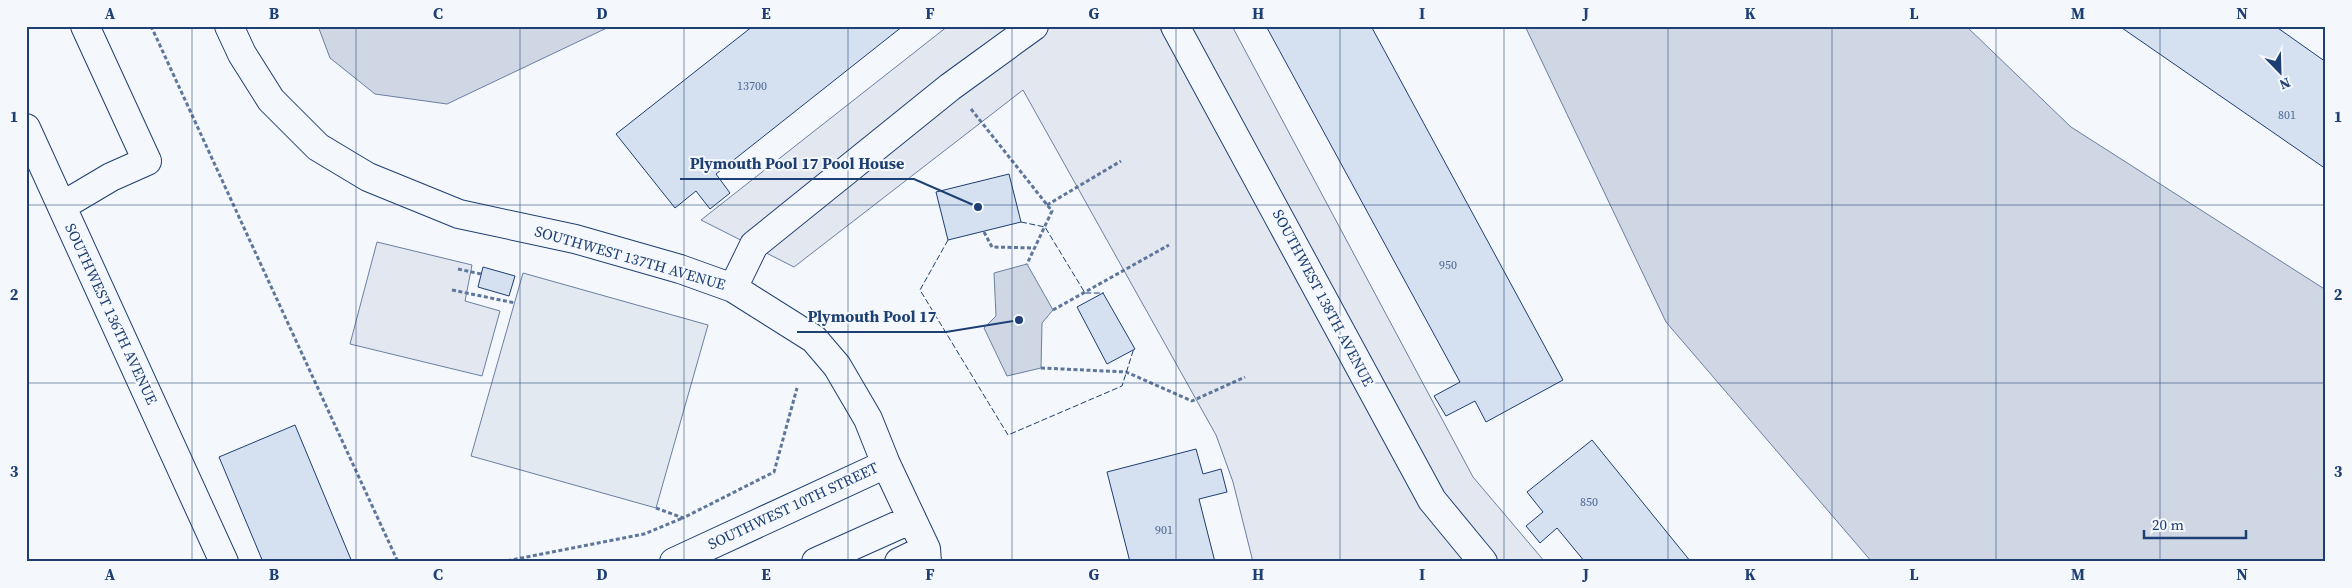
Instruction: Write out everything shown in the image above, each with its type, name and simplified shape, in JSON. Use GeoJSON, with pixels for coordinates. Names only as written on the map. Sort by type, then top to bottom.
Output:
{"type":"FeatureCollection","features":[{"type":"Feature","properties":{"kind":"street","name":"SOUTHWEST 136TH AVENUE"},"geometry":{"type":"LineString","coordinates":[[62,206],[111,177],[147,161],[85,26]]}},
{"type":"Feature","properties":{"kind":"street","name":"SOUTHWEST 137TH AVENUE"},"geometry":{"type":"LineString","coordinates":[[229,26],[242,54],[271,100],[318,148],[368,177],[459,214],[575,239],[680,269],[733,288],[814,339],[823,348],[868,419],[927,556]]}},
{"type":"Feature","properties":{"kind":"street"},"geometry":{"type":"LineString","coordinates":[[733,288],[754,245],[950,87],[1034,26]]}},
{"type":"Feature","properties":{"kind":"street","name":"SOUTHWEST 138TH AVENUE"},"geometry":{"type":"LineString","coordinates":[[1175,26],[1432,500],[1483,562]]}},
{"type":"Feature","properties":{"kind":"street","name":"SOUTHWEST 136TH AVENUE"},"geometry":{"type":"LineString","coordinates":[[26,128],[224,562]]}},
{"type":"Feature","properties":{"kind":"street","name":"SOUTHWEST 10TH STREET"},"geometry":{"type":"LineString","coordinates":[[674,562],[886,464]]}},
{"type":"Feature","properties":{"kind":"street"},"geometry":{"type":"LineString","coordinates":[[816,562],[912,518]]}},
{"type":"Feature","properties":{"kind":"street"},"geometry":{"type":"LineString","coordinates":[[899,562],[927,556]]}},
{"type":"Feature","properties":{"kind":"path"},"geometry":{"type":"LineString","coordinates":[[151,26],[398,562]]}},
{"type":"Feature","properties":{"kind":"path"},"geometry":{"type":"LineString","coordinates":[[950,87],[982,121],[1052,210],[1028,264]]}},
{"type":"Feature","properties":{"kind":"path"},"geometry":{"type":"LineString","coordinates":[[1047,204],[1120,161]]}},
{"type":"Feature","properties":{"kind":"path"},"geometry":{"type":"LineString","coordinates":[[984,232],[992,246],[1034,248]]}},
{"type":"Feature","properties":{"kind":"path"},"geometry":{"type":"LineString","coordinates":[[1053,310],[1169,245]]}},
{"type":"Feature","properties":{"kind":"path"},"geometry":{"type":"LineString","coordinates":[[458,269],[480,274]]}},
{"type":"Feature","properties":{"kind":"path"},"geometry":{"type":"LineString","coordinates":[[452,290],[515,303]]}},
{"type":"Feature","properties":{"kind":"path"},"geometry":{"type":"LineString","coordinates":[[1041,368],[1126,372],[1192,401],[1245,377]]}},
{"type":"Feature","properties":{"kind":"path"},"geometry":{"type":"LineString","coordinates":[[501,562],[644,534],[683,518],[774,472],[797,388]]}},
{"type":"Feature","properties":{"kind":"path"},"geometry":{"type":"LineString","coordinates":[[656,508],[683,518]]}},
{"type":"Feature","properties":{"kind":"shaded area"},"geometry":{"type":"Polygon","coordinates":[[[318,26],[611,26],[447,104],[375,94],[330,58],[318,26]]]}},
{"type":"Feature","properties":{"kind":"shaded area"},"geometry":{"type":"Polygon","coordinates":[[[948,26],[1232,26],[1473,477],[1545,562],[1253,562],[1233,482],[1216,435],[1023,90],[794,267],[701,220],[948,26]]]}},
{"type":"Feature","properties":{"kind":"shaded area"},"geometry":{"type":"Polygon","coordinates":[[[1525,26],[1966,26],[2071,127],[2326,290],[2326,562],[1872,562],[1666,322],[1525,26]]]}},
{"type":"Feature","properties":{"kind":"shaded area"},"geometry":{"type":"Polygon","coordinates":[[[377,242],[472,265],[465,301],[500,311],[482,376],[350,344],[377,242]]]}},
{"type":"Feature","properties":{"kind":"shaded area"},"geometry":{"type":"Polygon","coordinates":[[[1027,264],[1053,310],[1042,323],[1041,368],[1007,376],[984,328],[996,316],[994,273],[1027,264]]]}},
{"type":"Feature","properties":{"kind":"shaded area"},"geometry":{"type":"Polygon","coordinates":[[[523,273],[708,325],[656,508],[471,456],[523,273]]]}},
{"type":"Feature","properties":{"kind":"building"},"geometry":{"type":"Polygon","coordinates":[[[753,26],[903,26],[716,174],[730,193],[710,209],[696,191],[675,208],[616,134],[753,26]]]}},
{"type":"Feature","properties":{"kind":"building"},"geometry":{"type":"Polygon","coordinates":[[[1266,26],[1371,26],[1563,380],[1486,422],[1475,401],[1446,416],[1434,396],[1460,382],[1266,26]]]}},
{"type":"Feature","properties":{"kind":"building"},"geometry":{"type":"Polygon","coordinates":[[[2123,26],[2275,26],[2326,62],[2326,169],[2122,28],[2123,26]]]}},
{"type":"Feature","properties":{"kind":"building"},"geometry":{"type":"Polygon","coordinates":[[[1009,174],[1021,222],[948,240],[936,192],[1009,174]]]}},
{"type":"Feature","properties":{"kind":"building"},"geometry":{"type":"Polygon","coordinates":[[[483,267],[515,276],[509,296],[478,287],[483,267]]]}},
{"type":"Feature","properties":{"kind":"building"},"geometry":{"type":"Polygon","coordinates":[[[1103,293],[1135,349],[1107,364],[1077,307],[1103,293]]]}},
{"type":"Feature","properties":{"kind":"building"},"geometry":{"type":"Polygon","coordinates":[[[295,425],[352,562],[263,562],[219,457],[295,425]]]}},
{"type":"Feature","properties":{"kind":"building"},"geometry":{"type":"Polygon","coordinates":[[[1592,440],[1691,562],[1585,562],[1557,528],[1540,543],[1526,526],[1543,512],[1527,492],[1592,440]]]}},
{"type":"Feature","properties":{"kind":"building"},"geometry":{"type":"Polygon","coordinates":[[[1196,449],[1203,474],[1221,469],[1227,492],[1199,499],[1215,562],[1130,562],[1107,472],[1196,449]]]}},
{"type":"Feature","properties":{"kind":"fence"},"geometry":{"type":"LineString","coordinates":[[1021,222],[1045,227],[1085,293],[1104,293]]}},
{"type":"Feature","properties":{"kind":"fence"},"geometry":{"type":"LineString","coordinates":[[948,240],[920,290],[1008,435],[1122,386],[1134,348]]}},
{"type":"Feature","properties":{"kind":"place","name":"Plymouth Pool 17 Pool House"},"geometry":{"type":"Point","coordinates":[978,207]}},
{"type":"Feature","properties":{"kind":"place","name":"Plymouth Pool 17"},"geometry":{"type":"Point","coordinates":[1019,320]}}]}
